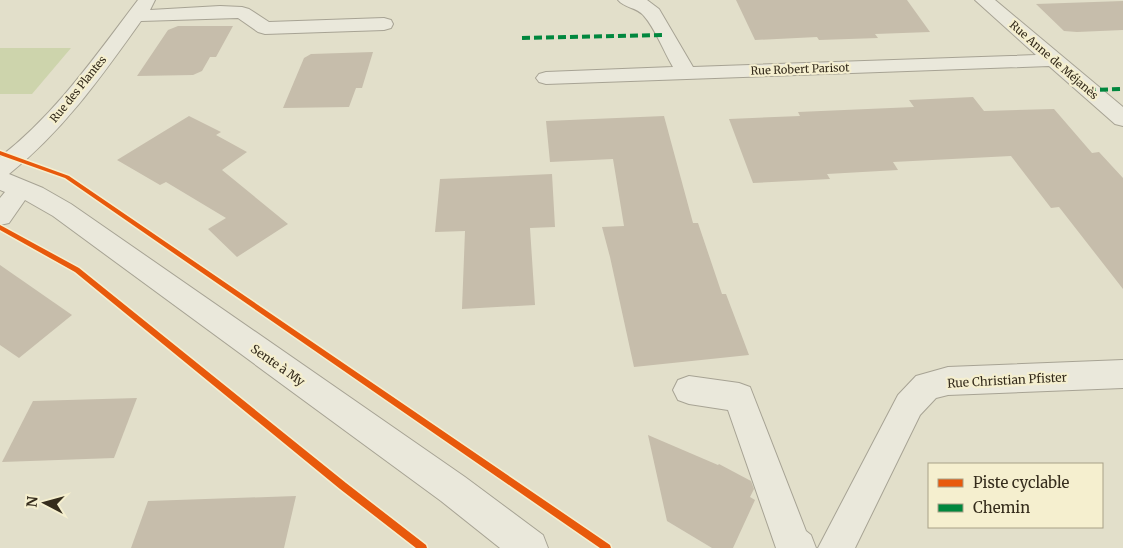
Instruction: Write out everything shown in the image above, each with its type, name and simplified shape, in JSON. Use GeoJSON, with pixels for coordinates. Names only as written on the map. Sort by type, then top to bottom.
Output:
{"type":"FeatureCollection","features":[{"type":"Feature","properties":{"kind":"street"},"geometry":{"type":"LineString","coordinates":[[627,0],[641,4],[652,13],[686,73]]}},
{"type":"Feature","properties":{"kind":"street","name":"Rue Anne de Méjanès"},"geometry":{"type":"LineString","coordinates":[[984,0],[1123,119]]}},
{"type":"Feature","properties":{"kind":"street"},"geometry":{"type":"LineString","coordinates":[[142,8],[242,13],[265,28],[384,24]]}},
{"type":"Feature","properties":{"kind":"street","name":"Rue des Plantes"},"geometry":{"type":"LineString","coordinates":[[7,179],[142,8]]}},
{"type":"Feature","properties":{"kind":"street","name":"Rue Robert Parisot"},"geometry":{"type":"LineString","coordinates":[[546,78],[1054,60]]}},
{"type":"Feature","properties":{"kind":"street"},"geometry":{"type":"LineString","coordinates":[[0,216],[7,179]]}},
{"type":"Feature","properties":{"kind":"street","name":"Sente à My"},"geometry":{"type":"LineString","coordinates":[[7,179],[62,210],[453,489],[530,548]]}},
{"type":"Feature","properties":{"kind":"street","name":"Rue Christian Pfister"},"geometry":{"type":"LineString","coordinates":[[836,548],[909,405],[927,386],[948,381],[1123,374]]}},
{"type":"Feature","properties":{"kind":"street"},"geometry":{"type":"LineString","coordinates":[[689,390],[739,397],[792,543],[798,548]]}},
{"type":"Feature","properties":{"kind":"green space"},"geometry":{"type":"Polygon","coordinates":[[[0,48],[71,48],[32,94],[0,94],[0,48]]]}},
{"type":"Feature","properties":{"kind":"building"},"geometry":{"type":"Polygon","coordinates":[[[736,0],[907,0],[930,32],[875,34],[878,38],[819,40],[817,37],[755,40],[736,0]]]}},
{"type":"Feature","properties":{"kind":"building"},"geometry":{"type":"Polygon","coordinates":[[[1123,1],[1123,30],[1077,32],[1064,31],[1036,4],[1123,1]]]}},
{"type":"Feature","properties":{"kind":"building"},"geometry":{"type":"Polygon","coordinates":[[[178,26],[233,26],[216,57],[210,57],[202,71],[193,75],[137,76],[168,30],[178,26]]]}},
{"type":"Feature","properties":{"kind":"building"},"geometry":{"type":"Polygon","coordinates":[[[373,52],[362,88],[356,88],[349,107],[283,108],[304,58],[311,54],[373,52]]]}},
{"type":"Feature","properties":{"kind":"building"},"geometry":{"type":"Polygon","coordinates":[[[973,97],[984,111],[1054,109],[1092,153],[1099,152],[1123,178],[1123,289],[1059,207],[1051,208],[1011,156],[893,162],[898,170],[827,174],[830,179],[753,183],[729,119],[800,116],[798,112],[914,107],[909,100],[973,97]]]}},
{"type":"Feature","properties":{"kind":"building"},"geometry":{"type":"Polygon","coordinates":[[[189,116],[221,132],[216,135],[247,152],[222,170],[288,224],[237,257],[208,229],[226,218],[166,182],[160,185],[117,160],[189,116]]]}},
{"type":"Feature","properties":{"kind":"building"},"geometry":{"type":"Polygon","coordinates":[[[664,116],[693,223],[698,223],[722,294],[726,294],[749,355],[634,367],[602,227],[624,226],[613,159],[550,162],[546,121],[664,116]]]}},
{"type":"Feature","properties":{"kind":"building"},"geometry":{"type":"Polygon","coordinates":[[[552,174],[555,227],[530,228],[535,305],[462,309],[465,231],[435,232],[440,179],[552,174]]]}},
{"type":"Feature","properties":{"kind":"building"},"geometry":{"type":"Polygon","coordinates":[[[0,265],[72,315],[19,358],[0,345],[0,265]]]}},
{"type":"Feature","properties":{"kind":"building"},"geometry":{"type":"Polygon","coordinates":[[[137,398],[114,458],[2,462],[33,401],[137,398]]]}},
{"type":"Feature","properties":{"kind":"building"},"geometry":{"type":"Polygon","coordinates":[[[648,435],[719,464],[751,481],[754,489],[750,497],[755,500],[733,548],[712,548],[667,521],[648,435]]]}},
{"type":"Feature","properties":{"kind":"building"},"geometry":{"type":"Polygon","coordinates":[[[296,496],[284,548],[131,548],[148,501],[296,496]]]}},
{"type":"Feature","properties":{"kind":"marked path"},"geometry":{"type":"LineString","coordinates":[[522,38],[664,35]]}},
{"type":"Feature","properties":{"kind":"marked path"},"geometry":{"type":"LineString","coordinates":[[1088,90],[1123,89]]}},
{"type":"Feature","properties":{"kind":"cycle path"},"geometry":{"type":"LineString","coordinates":[[0,153],[67,177],[607,548]]}},
{"type":"Feature","properties":{"kind":"cycle path"},"geometry":{"type":"LineString","coordinates":[[0,227],[77,270],[343,486],[423,548]]}}]}
